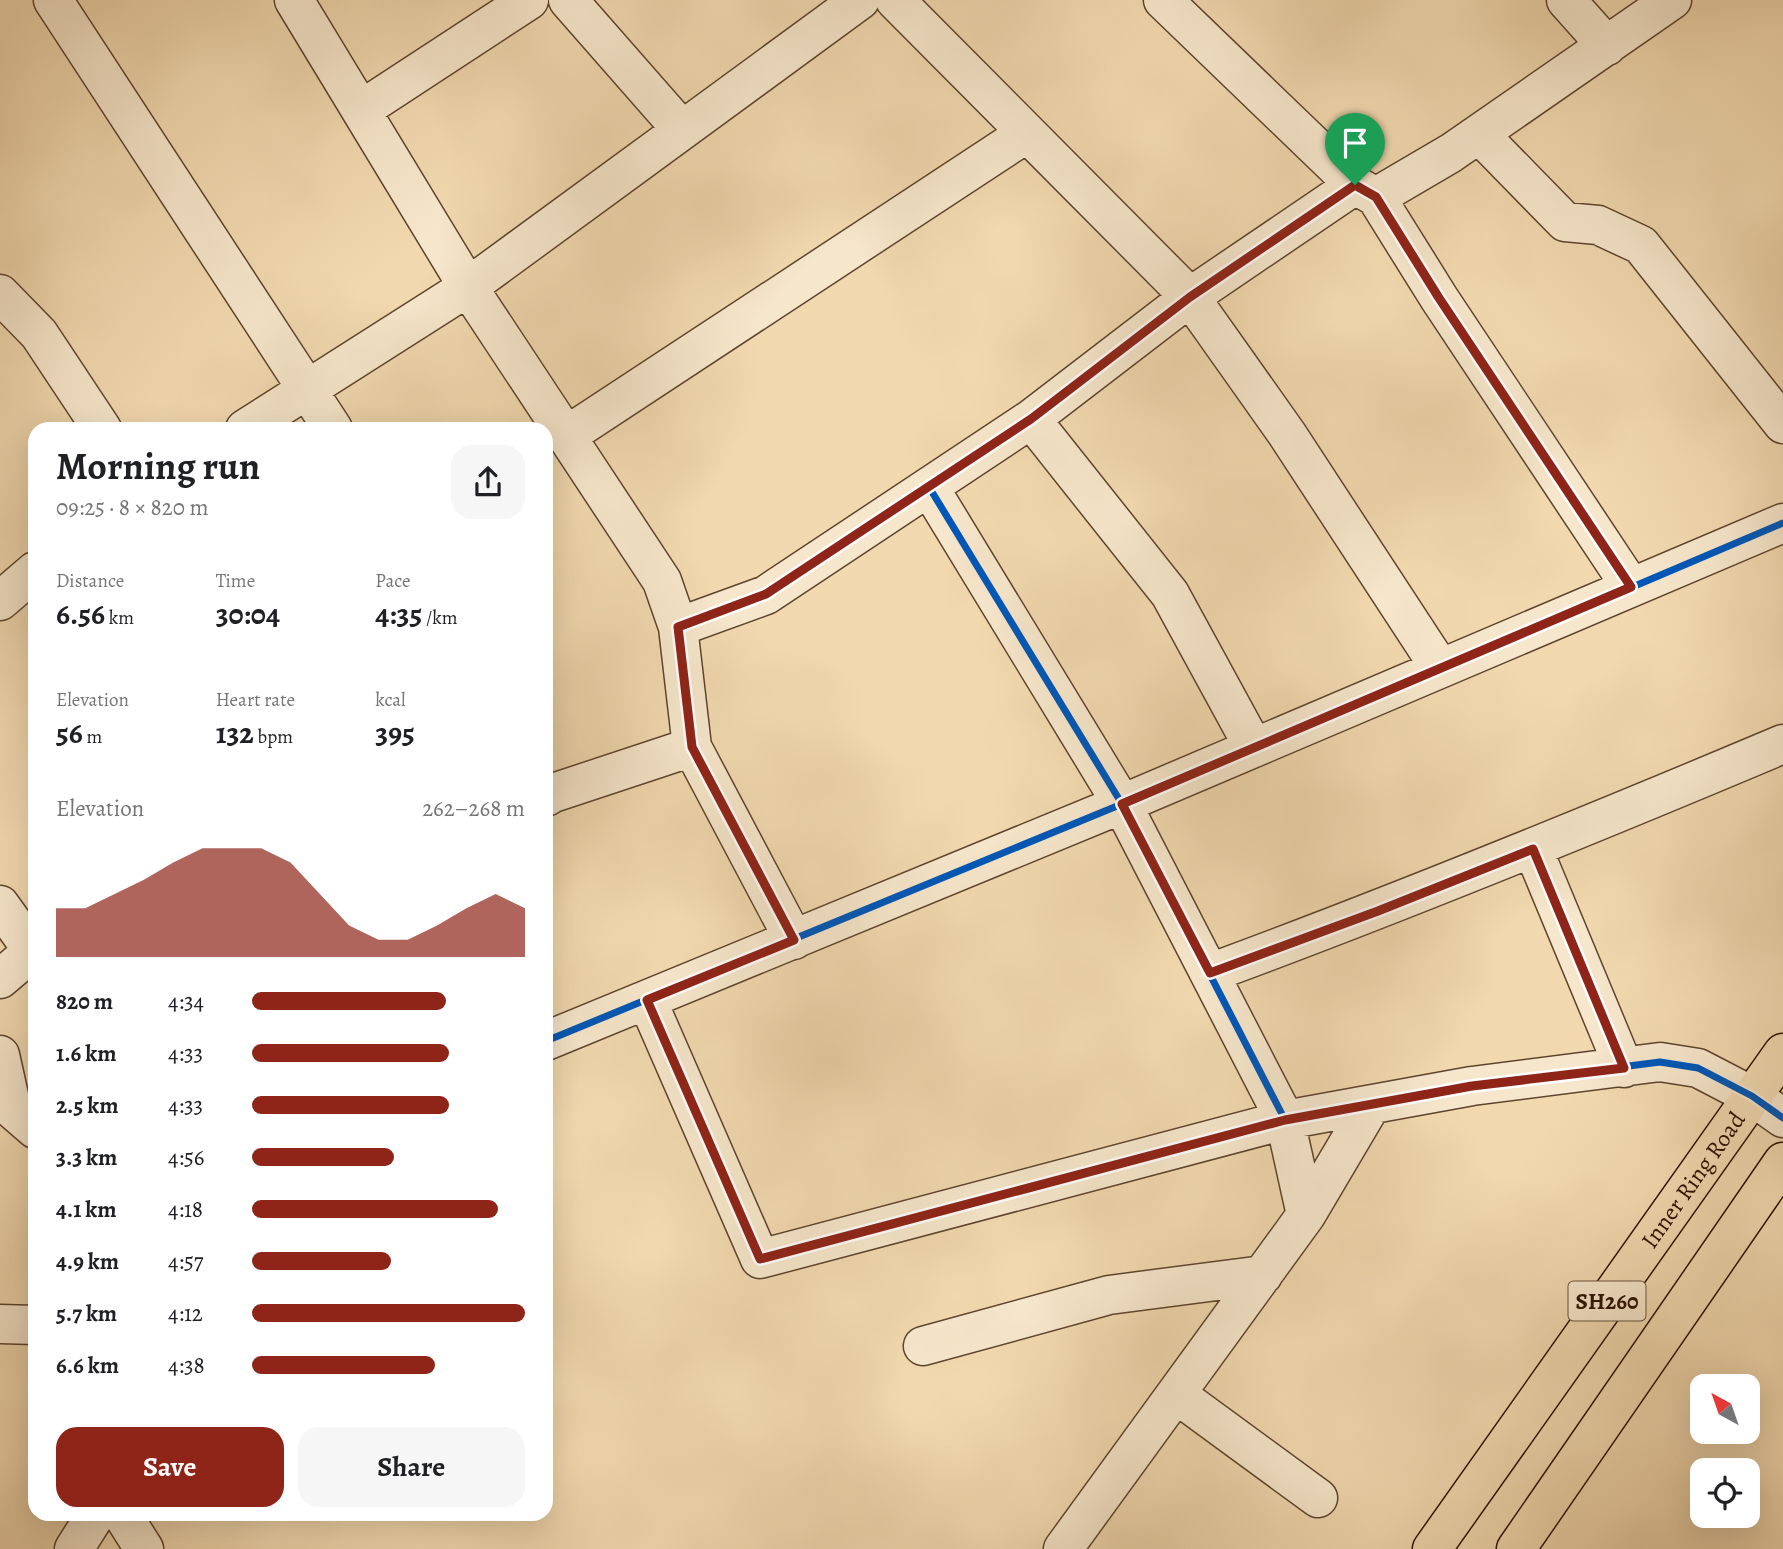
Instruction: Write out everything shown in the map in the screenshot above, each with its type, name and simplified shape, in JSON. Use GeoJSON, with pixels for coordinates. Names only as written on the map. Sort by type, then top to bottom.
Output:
{"type":"FeatureCollection","features":[{"type":"Feature","properties":{"kind":"highway","name":"Inner Ring Road"},"geometry":{"type":"LineString","coordinates":[[1432,1549],[1783,1053]]}},
{"type":"Feature","properties":{"kind":"highway","name":"SH260"},"geometry":{"type":"LineString","coordinates":[[1516,1549],[1783,1162]]}},
{"type":"Feature","properties":{"kind":"street"},"geometry":{"type":"LineString","coordinates":[[53,0],[329,422]]}},
{"type":"Feature","properties":{"kind":"street"},"geometry":{"type":"LineString","coordinates":[[294,0],[468,287],[662,581],[678,627],[692,747],[794,940]]}},
{"type":"Feature","properties":{"kind":"street"},"geometry":{"type":"LineString","coordinates":[[361,110],[529,0]]}},
{"type":"Feature","properties":{"kind":"street"},"geometry":{"type":"LineString","coordinates":[[568,0],[682,130]]}},
{"type":"Feature","properties":{"kind":"street"},"geometry":{"type":"LineString","coordinates":[[256,422],[468,287],[860,0]]}},
{"type":"Feature","properties":{"kind":"street"},"geometry":{"type":"LineString","coordinates":[[895,0],[1190,297],[1287,434],[1440,668]]}},
{"type":"Feature","properties":{"kind":"street"},"geometry":{"type":"LineString","coordinates":[[1163,0],[1365,191],[1631,587]]}},
{"type":"Feature","properties":{"kind":"street"},"geometry":{"type":"LineString","coordinates":[[1566,0],[1607,46]]}},
{"type":"Feature","properties":{"kind":"street"},"geometry":{"type":"LineString","coordinates":[[678,627],[766,594],[1031,419],[1190,297],[1365,191],[1451,153],[1672,0]]}},
{"type":"Feature","properties":{"kind":"street"},"geometry":{"type":"LineString","coordinates":[[566,436],[1027,133]]}},
{"type":"Feature","properties":{"kind":"street"},"geometry":{"type":"LineString","coordinates":[[1479,134],[1565,222],[1598,225],[1641,245],[1783,424]]}},
{"type":"Feature","properties":{"kind":"street"},"geometry":{"type":"LineString","coordinates":[[6,311],[39,334],[97,422]]}},
{"type":"Feature","properties":{"kind":"street"},"geometry":{"type":"LineString","coordinates":[[1031,419],[1171,594],[1254,748]]}},
{"type":"Feature","properties":{"kind":"street"},"geometry":{"type":"LineString","coordinates":[[929,486],[1122,804],[1210,973],[1285,1120],[1306,1215]]}},
{"type":"Feature","properties":{"kind":"street"},"geometry":{"type":"LineString","coordinates":[[553,1038],[1122,804],[1783,523]]}},
{"type":"Feature","properties":{"kind":"street"},"geometry":{"type":"LineString","coordinates":[[0,601],[28,577]]}},
{"type":"Feature","properties":{"kind":"street"},"geometry":{"type":"LineString","coordinates":[[1210,973],[1378,911],[1783,744]]}},
{"type":"Feature","properties":{"kind":"street"},"geometry":{"type":"LineString","coordinates":[[553,789],[692,747]]}},
{"type":"Feature","properties":{"kind":"street"},"geometry":{"type":"LineString","coordinates":[[1533,849],[1624,1068]]}},
{"type":"Feature","properties":{"kind":"street"},"geometry":{"type":"LineString","coordinates":[[0,905],[28,943]]}},
{"type":"Feature","properties":{"kind":"street"},"geometry":{"type":"LineString","coordinates":[[0,979],[28,956]]}},
{"type":"Feature","properties":{"kind":"street"},"geometry":{"type":"LineString","coordinates":[[647,1000],[760,1259],[1285,1120],[1472,1086],[1660,1062],[1698,1068],[1752,1096],[1783,1118]]}},
{"type":"Feature","properties":{"kind":"street"},"geometry":{"type":"LineString","coordinates":[[0,1055],[12,1109],[28,1123]]}},
{"type":"Feature","properties":{"kind":"street"},"geometry":{"type":"LineString","coordinates":[[1063,1549],[1306,1215],[1371,1105]]}},
{"type":"Feature","properties":{"kind":"street"},"geometry":{"type":"LineString","coordinates":[[923,1346],[1109,1295],[1262,1275]]}},
{"type":"Feature","properties":{"kind":"street"},"geometry":{"type":"LineString","coordinates":[[0,1324],[28,1325]]}},
{"type":"Feature","properties":{"kind":"street"},"geometry":{"type":"LineString","coordinates":[[1176,1394],[1318,1498]]}},
{"type":"Feature","properties":{"kind":"street"},"geometry":{"type":"LineString","coordinates":[[74,1549],[92,1521]]}},
{"type":"Feature","properties":{"kind":"street"},"geometry":{"type":"LineString","coordinates":[[126,1521],[144,1549]]}},
{"type":"Feature","properties":{"kind":"cycle path"},"geometry":{"type":"LineString","coordinates":[[929,487],[1122,804],[1285,1120],[1472,1086],[1660,1062],[1698,1068],[1752,1096],[1783,1118]]}},
{"type":"Feature","properties":{"kind":"cycle path"},"geometry":{"type":"LineString","coordinates":[[553,1038],[1122,804],[1783,523]]}},
{"type":"Feature","properties":{"kind":"route"},"geometry":{"type":"LineString","coordinates":[[1355,185],[1376,197],[1439,298],[1631,587],[1122,804],[1210,973],[1378,911],[1533,849],[1624,1068],[1472,1086],[1285,1120],[760,1259],[647,1000],[794,940],[692,747],[678,627],[766,594],[1031,419],[1190,297],[1355,185]]}}]}
